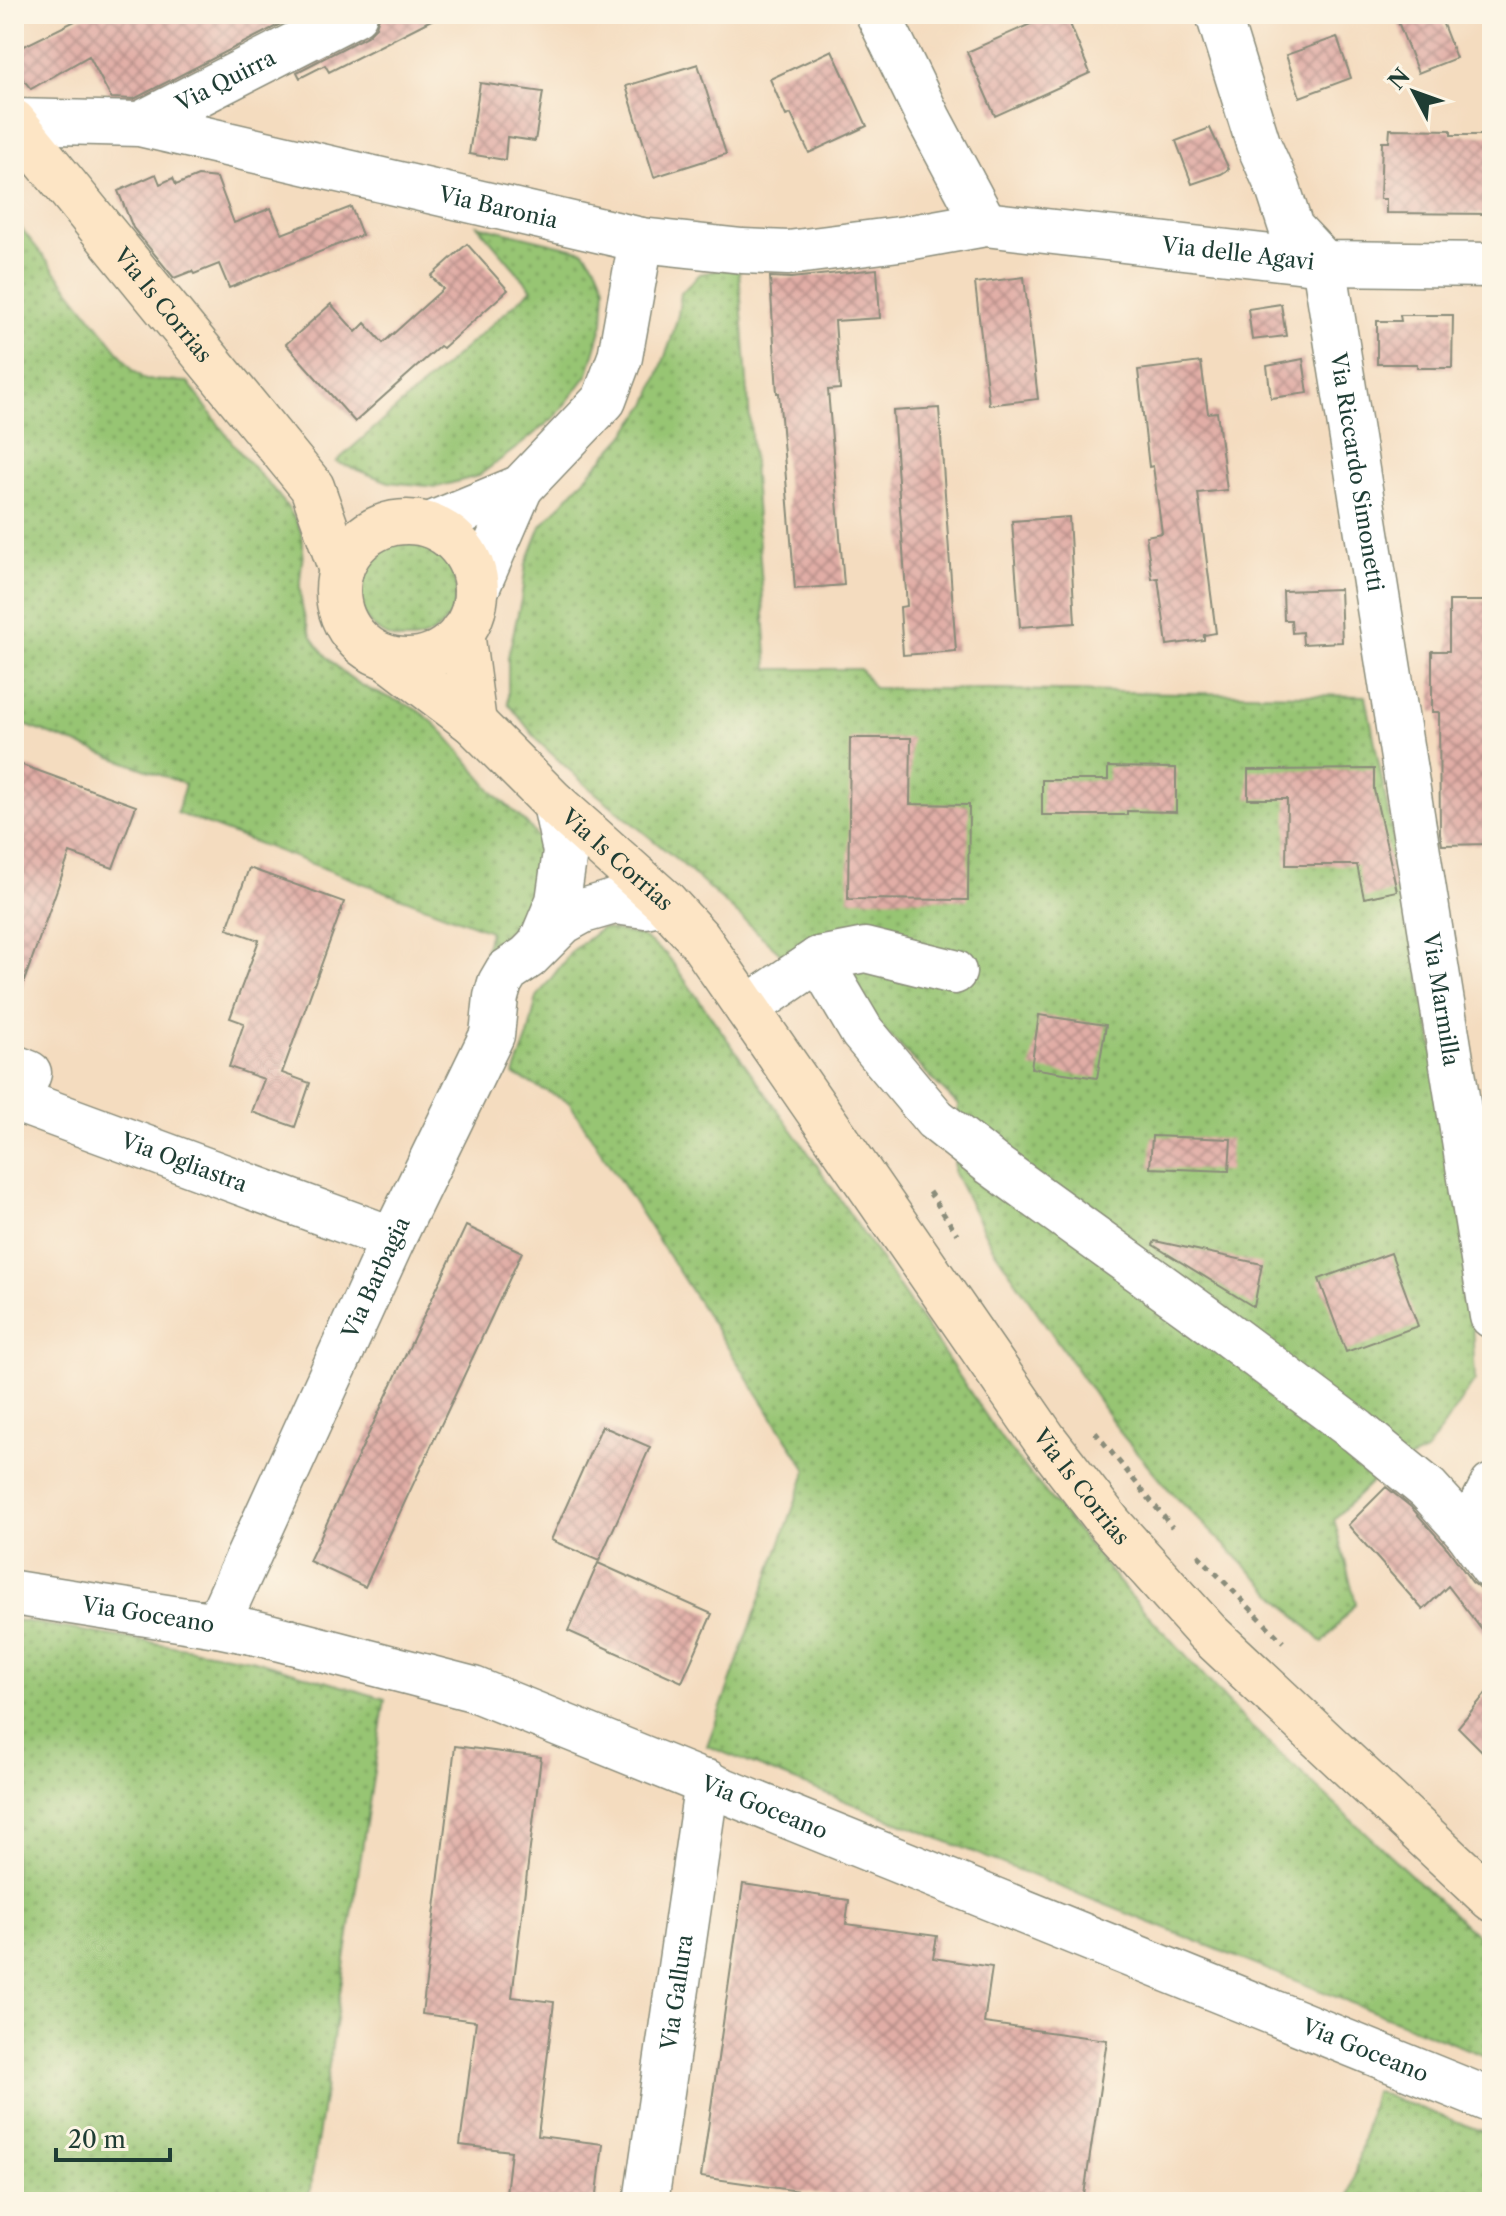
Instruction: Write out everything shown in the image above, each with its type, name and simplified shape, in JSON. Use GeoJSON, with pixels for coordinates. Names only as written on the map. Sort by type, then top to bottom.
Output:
{"type":"FeatureCollection","features":[{"type":"Feature","properties":{"kind":"street","name":"Via Quirra"},"geometry":{"type":"LineString","coordinates":[[140,124],[355,14]]}},
{"type":"Feature","properties":{"kind":"street"},"geometry":{"type":"LineString","coordinates":[[878,14],[985,224]]}},
{"type":"Feature","properties":{"kind":"street"},"geometry":{"type":"LineString","coordinates":[[1218,14],[1258,143],[1291,228],[1324,263]]}},
{"type":"Feature","properties":{"kind":"street","name":"Via Baronia"},"geometry":{"type":"LineString","coordinates":[[14,122],[140,124],[641,240],[742,251],[788,253],[907,238],[985,224]]}},
{"type":"Feature","properties":{"kind":"street","name":"Via Is Corrias"},"geometry":{"type":"LineString","coordinates":[[14,122],[312,487],[341,570]]}},
{"type":"Feature","properties":{"kind":"street","name":"Via delle Agavi"},"geometry":{"type":"LineString","coordinates":[[985,224],[1324,263],[1492,265]]}},
{"type":"Feature","properties":{"kind":"street"},"geometry":{"type":"LineString","coordinates":[[521,487],[414,524],[379,528],[362,539],[353,547],[341,570],[339,582],[339,606],[349,629],[366,647],[388,658],[413,660],[425,658],[446,647],[462,632],[472,612],[476,591],[521,487],[604,400],[620,357],[641,240]]}},
{"type":"Feature","properties":{"kind":"street","name":"Via Riccardo Simonetti"},"geometry":{"type":"LineString","coordinates":[[1324,263],[1390,682]]}},
{"type":"Feature","properties":{"kind":"street","name":"Via Is Corrias"},"geometry":{"type":"LineString","coordinates":[[312,487],[414,524]]}},
{"type":"Feature","properties":{"kind":"street"},"geometry":{"type":"LineString","coordinates":[[414,524],[447,535],[462,549],[472,569],[476,591]]}},
{"type":"Feature","properties":{"kind":"street"},"geometry":{"type":"LineString","coordinates":[[462,632],[474,723]]}},
{"type":"Feature","properties":{"kind":"street","name":"Via Is Corrias"},"geometry":{"type":"LineString","coordinates":[[388,658],[474,723],[555,804],[665,902],[699,939],[1045,1440],[1110,1524],[1207,1632],[1492,1899]]}},
{"type":"Feature","properties":{"kind":"street","name":"Via Marmilla"},"geometry":{"type":"LineString","coordinates":[[1390,682],[1492,1316]]}},
{"type":"Feature","properties":{"kind":"street"},"geometry":{"type":"LineString","coordinates":[[541,942],[558,901],[565,852],[555,804]]}},
{"type":"Feature","properties":{"kind":"street","name":"Via Barbagia"},"geometry":{"type":"LineString","coordinates":[[217,1625],[393,1239],[492,1035],[496,997],[507,971],[528,957],[563,922],[583,911],[614,902],[645,906],[665,902]]}},
{"type":"Feature","properties":{"kind":"street"},"geometry":{"type":"LineString","coordinates":[[747,1008],[819,959],[865,950],[954,972]]}},
{"type":"Feature","properties":{"kind":"street"},"geometry":{"type":"LineString","coordinates":[[819,959],[862,1032],[935,1119],[1357,1431],[1428,1489],[1480,1550]]}},
{"type":"Feature","properties":{"kind":"street","name":"Via Ogliastra"},"geometry":{"type":"LineString","coordinates":[[14,1067],[29,1073],[19,1101],[393,1239]]}},
{"type":"Feature","properties":{"kind":"street"},"geometry":{"type":"LineString","coordinates":[[1480,1550],[1492,1486]]}},
{"type":"Feature","properties":{"kind":"street","name":"Via Goceano"},"geometry":{"type":"LineString","coordinates":[[14,1593],[261,1634],[473,1689],[1492,2101]]}},
{"type":"Feature","properties":{"kind":"street","name":"Via Gallura"},"geometry":{"type":"LineString","coordinates":[[646,2202],[707,1782]]}},
{"type":"Feature","properties":{"kind":"green space"},"geometry":{"type":"Polygon","coordinates":[[[14,219],[133,370],[145,380],[188,382],[232,443],[287,507],[302,535],[300,588],[304,615],[314,640],[326,655],[356,682],[423,714],[535,833],[544,865],[544,881],[540,891],[527,910],[484,956],[490,931],[177,813],[185,784],[14,721],[14,219]]]}},
{"type":"Feature","properties":{"kind":"green space"},"geometry":{"type":"Polygon","coordinates":[[[477,225],[584,251],[597,267],[605,286],[603,323],[588,374],[556,416],[478,476],[437,487],[389,482],[336,462],[532,289],[477,225]]]}},
{"type":"Feature","properties":{"kind":"green space"},"geometry":{"type":"Polygon","coordinates":[[[722,269],[739,271],[768,669],[860,669],[874,688],[1366,696],[1455,1162],[1471,1302],[1475,1380],[1426,1452],[1382,1472],[1334,1519],[1356,1603],[1323,1643],[1171,1492],[1122,1435],[991,1245],[954,1173],[958,1105],[886,1032],[789,961],[680,862],[587,786],[540,743],[508,703],[508,657],[526,564],[541,526],[623,437],[648,403],[671,340],[681,293],[700,274],[722,269]]]}},
{"type":"Feature","properties":{"kind":"green space"},"geometry":{"type":"Polygon","coordinates":[[[407,542],[426,546],[442,556],[452,572],[456,591],[452,610],[442,626],[426,636],[407,640],[388,636],[372,626],[362,610],[358,591],[362,572],[372,556],[388,546],[407,542]]]}},
{"type":"Feature","properties":{"kind":"green space"},"geometry":{"type":"Polygon","coordinates":[[[602,928],[641,936],[667,955],[810,1155],[1003,1441],[1129,1594],[1247,1723],[1492,1950],[1492,2059],[707,1746],[807,1470],[569,1102],[514,1075],[537,997],[572,951],[602,928]]]}},
{"type":"Feature","properties":{"kind":"green space"},"geometry":{"type":"Polygon","coordinates":[[[17,1620],[251,1659],[385,1699],[308,2202],[14,2202],[14,1628],[17,1620]]]}},
{"type":"Feature","properties":{"kind":"green space"},"geometry":{"type":"Polygon","coordinates":[[[1374,2091],[1492,2135],[1492,2202],[1348,2202],[1374,2091]]]}},
{"type":"Feature","properties":{"kind":"building"},"geometry":{"type":"Polygon","coordinates":[[[89,14],[300,14],[134,99],[111,98],[89,56],[31,89],[14,69],[14,51],[89,14]]]}},
{"type":"Feature","properties":{"kind":"building"},"geometry":{"type":"Polygon","coordinates":[[[380,14],[443,14],[329,72],[325,65],[300,78],[297,72],[367,36],[376,27],[380,14]]]}},
{"type":"Feature","properties":{"kind":"building"},"geometry":{"type":"Polygon","coordinates":[[[1053,14],[1066,14],[1090,73],[995,116],[967,52],[1053,14]]]}},
{"type":"Feature","properties":{"kind":"building"},"geometry":{"type":"Polygon","coordinates":[[[1395,14],[1439,14],[1456,58],[1418,73],[1395,14]]]}},
{"type":"Feature","properties":{"kind":"building"},"geometry":{"type":"Polygon","coordinates":[[[1337,37],[1351,78],[1300,97],[1286,55],[1337,37]]]}},
{"type":"Feature","properties":{"kind":"building"},"geometry":{"type":"Polygon","coordinates":[[[832,50],[867,126],[809,153],[791,114],[786,116],[770,79],[832,50]]]}},
{"type":"Feature","properties":{"kind":"building"},"geometry":{"type":"Polygon","coordinates":[[[698,64],[726,154],[654,177],[626,86],[698,64]]]}},
{"type":"Feature","properties":{"kind":"building"},"geometry":{"type":"Polygon","coordinates":[[[480,83],[543,92],[535,141],[507,137],[505,160],[469,154],[480,83]]]}},
{"type":"Feature","properties":{"kind":"building"},"geometry":{"type":"Polygon","coordinates":[[[1210,128],[1229,169],[1192,184],[1176,141],[1210,128]]]}},
{"type":"Feature","properties":{"kind":"building"},"geometry":{"type":"Polygon","coordinates":[[[1390,129],[1451,130],[1451,135],[1492,135],[1492,214],[1386,213],[1386,199],[1380,199],[1382,142],[1389,142],[1390,129]]]}},
{"type":"Feature","properties":{"kind":"building"},"geometry":{"type":"Polygon","coordinates":[[[156,174],[160,184],[173,178],[176,185],[198,176],[217,178],[234,223],[271,208],[282,234],[351,207],[362,235],[229,288],[219,264],[174,278],[133,228],[118,191],[156,174]]]}},
{"type":"Feature","properties":{"kind":"building"},"geometry":{"type":"Polygon","coordinates":[[[467,244],[508,290],[355,422],[286,344],[331,304],[356,332],[365,323],[383,343],[443,289],[431,276],[467,244]]]}},
{"type":"Feature","properties":{"kind":"building"},"geometry":{"type":"Polygon","coordinates":[[[877,269],[880,318],[835,321],[840,389],[828,390],[844,585],[795,589],[770,277],[791,278],[877,269]]]}},
{"type":"Feature","properties":{"kind":"building"},"geometry":{"type":"Polygon","coordinates":[[[1024,277],[1038,399],[989,405],[975,283],[1024,277]]]}},
{"type":"Feature","properties":{"kind":"building"},"geometry":{"type":"Polygon","coordinates":[[[1281,304],[1286,336],[1252,340],[1248,309],[1281,304]]]}},
{"type":"Feature","properties":{"kind":"building"},"geometry":{"type":"Polygon","coordinates":[[[1400,315],[1453,315],[1452,368],[1377,364],[1377,321],[1401,321],[1400,315]]]}},
{"type":"Feature","properties":{"kind":"building"},"geometry":{"type":"Polygon","coordinates":[[[1303,359],[1308,393],[1271,398],[1267,366],[1303,359]]]}},
{"type":"Feature","properties":{"kind":"building"},"geometry":{"type":"Polygon","coordinates":[[[1201,362],[1208,413],[1217,412],[1227,490],[1198,493],[1216,633],[1204,635],[1204,640],[1167,645],[1158,578],[1152,579],[1146,536],[1162,533],[1153,466],[1149,467],[1138,370],[1201,362]]]}},
{"type":"Feature","properties":{"kind":"building"},"geometry":{"type":"Polygon","coordinates":[[[939,408],[956,651],[903,655],[900,607],[907,606],[893,411],[939,408]]]}},
{"type":"Feature","properties":{"kind":"building"},"geometry":{"type":"Polygon","coordinates":[[[1069,517],[1075,623],[1020,627],[1012,521],[1069,517]]]}},
{"type":"Feature","properties":{"kind":"building"},"geometry":{"type":"Polygon","coordinates":[[[1340,589],[1342,642],[1303,644],[1302,632],[1292,633],[1291,620],[1284,620],[1283,591],[1340,589]]]}},
{"type":"Feature","properties":{"kind":"building"},"geometry":{"type":"Polygon","coordinates":[[[1449,601],[1492,601],[1492,711],[1487,711],[1489,844],[1442,845],[1440,833],[1439,712],[1432,712],[1432,651],[1449,651],[1449,601]]]}},
{"type":"Feature","properties":{"kind":"building"},"geometry":{"type":"Polygon","coordinates":[[[850,738],[911,738],[910,804],[969,805],[968,900],[848,899],[850,738]]]}},
{"type":"Feature","properties":{"kind":"building"},"geometry":{"type":"Polygon","coordinates":[[[14,762],[136,806],[113,868],[70,853],[18,998],[14,997],[14,762]]]}},
{"type":"Feature","properties":{"kind":"building"},"geometry":{"type":"Polygon","coordinates":[[[1108,767],[1176,768],[1176,812],[1042,815],[1042,780],[1108,780],[1108,767]]]}},
{"type":"Feature","properties":{"kind":"building"},"geometry":{"type":"Polygon","coordinates":[[[1374,769],[1374,790],[1397,891],[1364,898],[1357,865],[1286,865],[1287,799],[1248,799],[1248,770],[1374,769]]]}},
{"type":"Feature","properties":{"kind":"building"},"geometry":{"type":"Polygon","coordinates":[[[249,868],[344,902],[282,1073],[310,1083],[295,1127],[252,1112],[264,1079],[229,1067],[244,1023],[230,1018],[259,940],[227,929],[249,868]]]}},
{"type":"Feature","properties":{"kind":"building"},"geometry":{"type":"Polygon","coordinates":[[[1039,1015],[1106,1025],[1097,1078],[1031,1068],[1039,1015]]]}},
{"type":"Feature","properties":{"kind":"building"},"geometry":{"type":"Polygon","coordinates":[[[1152,1136],[1231,1139],[1229,1171],[1150,1168],[1152,1136]]]}},
{"type":"Feature","properties":{"kind":"building"},"geometry":{"type":"Polygon","coordinates":[[[466,1226],[522,1252],[365,1587],[309,1561],[466,1226]]]}},
{"type":"Feature","properties":{"kind":"building"},"geometry":{"type":"Polygon","coordinates":[[[1155,1241],[1262,1264],[1254,1307],[1153,1245],[1155,1241]]]}},
{"type":"Feature","properties":{"kind":"building"},"geometry":{"type":"Polygon","coordinates":[[[1391,1253],[1418,1326],[1346,1352],[1319,1279],[1391,1253]]]}},
{"type":"Feature","properties":{"kind":"building"},"geometry":{"type":"Polygon","coordinates":[[[602,1426],[650,1447],[599,1561],[551,1540],[602,1426]]]}},
{"type":"Feature","properties":{"kind":"building"},"geometry":{"type":"Polygon","coordinates":[[[1386,1487],[1411,1507],[1472,1582],[1492,1592],[1492,1643],[1448,1586],[1423,1610],[1348,1525],[1386,1487]]]}},
{"type":"Feature","properties":{"kind":"building"},"geometry":{"type":"Polygon","coordinates":[[[598,1563],[712,1614],[682,1682],[568,1631],[598,1563]]]}},
{"type":"Feature","properties":{"kind":"building"},"geometry":{"type":"Polygon","coordinates":[[[1492,1686],[1492,1761],[1458,1727],[1492,1686]]]}},
{"type":"Feature","properties":{"kind":"building"},"geometry":{"type":"Polygon","coordinates":[[[455,1746],[541,1757],[512,1997],[554,2002],[538,2136],[603,2144],[596,2202],[505,2202],[511,2151],[460,2145],[476,2021],[422,2014],[455,1746]]]}},
{"type":"Feature","properties":{"kind":"building"},"geometry":{"type":"Polygon","coordinates":[[[743,1884],[849,1900],[846,1924],[937,1936],[933,1958],[992,1967],[984,2023],[1107,2040],[1083,2202],[876,2202],[701,2177],[743,1884]]]}}]}
